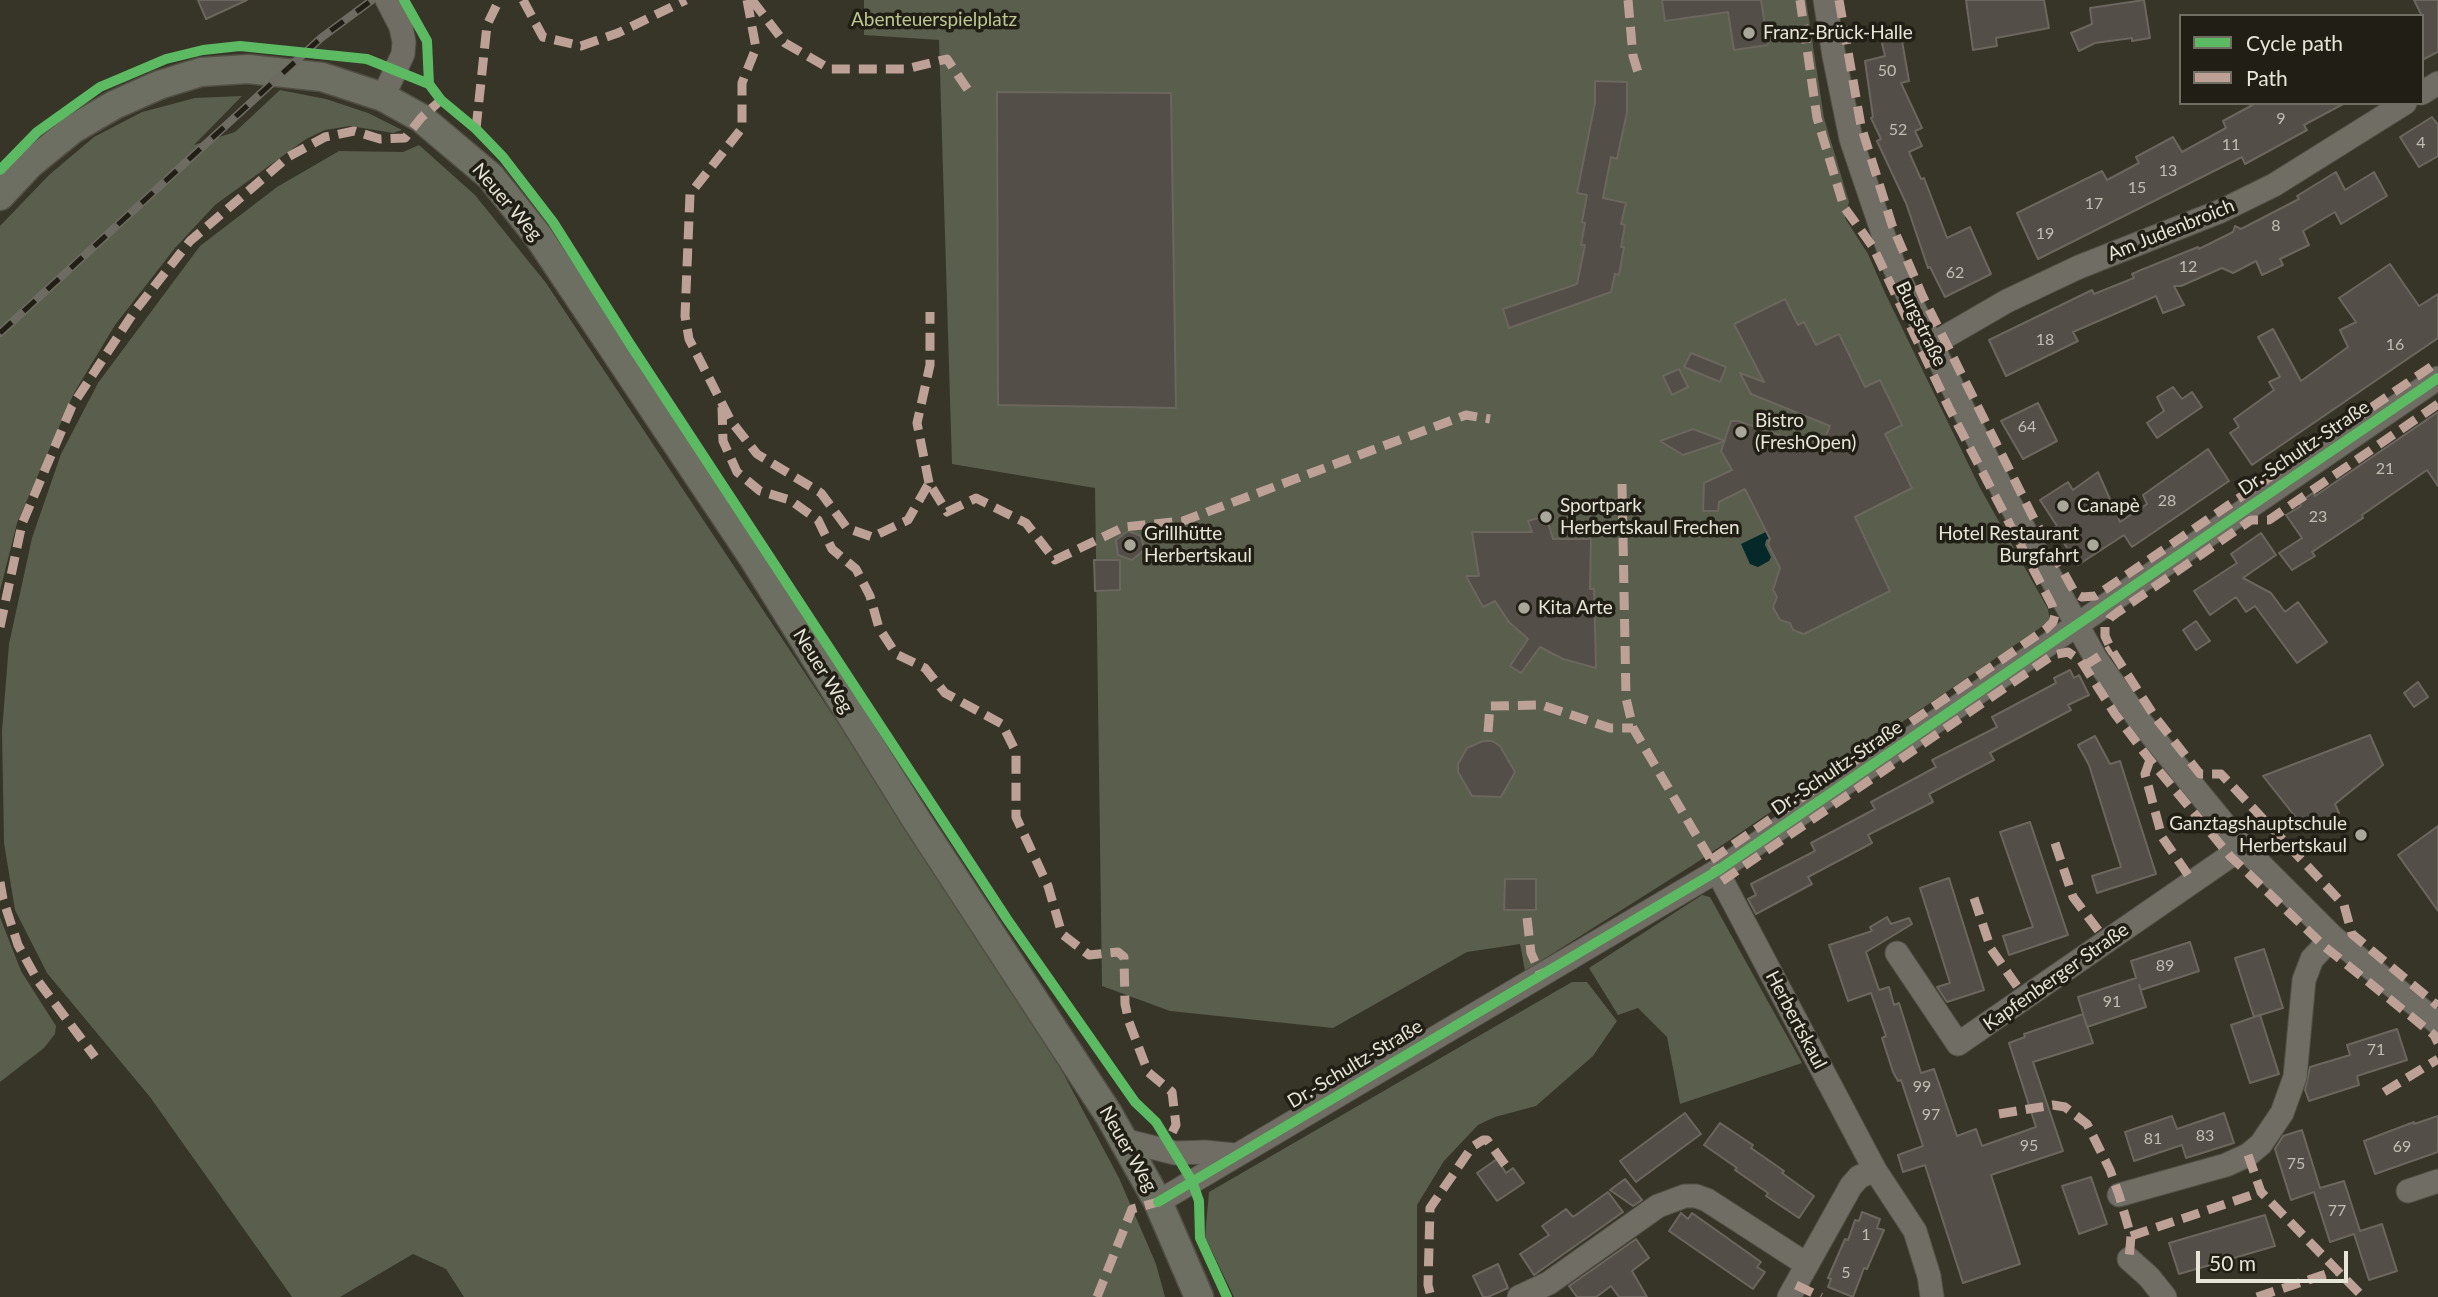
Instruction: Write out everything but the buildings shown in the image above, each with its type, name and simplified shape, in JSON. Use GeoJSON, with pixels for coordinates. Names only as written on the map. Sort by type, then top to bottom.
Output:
{"type":"FeatureCollection","features":[{"type":"Feature","properties":{"kind":"main road","name":"Neuer Weg"},"geometry":{"type":"LineString","coordinates":[[0,196],[30,164],[74,129],[114,105],[159,85],[201,72],[248,69],[322,77],[383,97],[421,118],[482,169],[538,236],[754,559],[917,821],[1109,1115],[1158,1202],[1199,1297]]}},
{"type":"Feature","properties":{"kind":"street"},"geometry":{"type":"LineString","coordinates":[[383,97],[403,54],[404,42],[401,27],[387,0]]}},
{"type":"Feature","properties":{"kind":"street","name":"Burgstraße"},"geometry":{"type":"LineString","coordinates":[[1825,0],[1851,139],[1895,270],[2003,491],[2078,625]]}},
{"type":"Feature","properties":{"kind":"street","name":"Am Judenbroich"},"geometry":{"type":"LineString","coordinates":[[1931,345],[2007,301],[2079,267],[2221,211],[2274,185],[2403,105]]}},
{"type":"Feature","properties":{"kind":"street","name":"Dr.-Schultz-Straße"},"geometry":{"type":"LineString","coordinates":[[1158,1202],[1717,871],[2438,377]]}},
{"type":"Feature","properties":{"kind":"street"},"geometry":{"type":"LineString","coordinates":[[2078,625],[2096,659],[2140,721],[2243,847],[2333,937],[2438,1023]]}},
{"type":"Feature","properties":{"kind":"street","name":"Kapfenberger Straße"},"geometry":{"type":"LineString","coordinates":[[1897,953],[1958,1044],[2243,847]]}},
{"type":"Feature","properties":{"kind":"street","name":"Herbertskaul"},"geometry":{"type":"LineString","coordinates":[[1717,871],[1875,1170],[1914,1231],[1929,1276],[1932,1297]]}},
{"type":"Feature","properties":{"kind":"street"},"geometry":{"type":"LineString","coordinates":[[2119,1195],[2226,1165],[2248,1155],[2260,1144],[2282,1113],[2295,1077],[2304,980],[2312,959],[2333,937]]}},
{"type":"Feature","properties":{"kind":"street"},"geometry":{"type":"LineString","coordinates":[[1123,1140],[1175,1153],[1235,1155]]}},
{"type":"Feature","properties":{"kind":"street"},"geometry":{"type":"LineString","coordinates":[[1789,1297],[1851,1186],[1859,1177],[1875,1170]]}},
{"type":"Feature","properties":{"kind":"street"},"geometry":{"type":"LineString","coordinates":[[2408,1191],[2438,1181]]}},
{"type":"Feature","properties":{"kind":"street"},"geometry":{"type":"LineString","coordinates":[[1519,1297],[1549,1283],[1658,1206],[1685,1196],[1707,1200],[1806,1264]]}},
{"type":"Feature","properties":{"kind":"street"},"geometry":{"type":"LineString","coordinates":[[2129,1259],[2165,1297]]}},
{"type":"Feature","properties":{"kind":"green space","name":"Sportpark Herbertskaul Frechen"},"geometry":{"type":"Polygon","coordinates":[[[864,0],[1806,0],[1824,118],[1849,202],[1845,218],[1868,254],[1979,486],[2048,609],[2050,621],[1696,863],[1525,971],[1520,944],[1467,952],[1333,1028],[1170,1011],[1102,986],[1095,488],[952,464],[939,40],[864,35],[864,0]]]}},
{"type":"Feature","properties":{"kind":"green space"},"geometry":{"type":"Polygon","coordinates":[[[280,90],[326,99],[368,113],[402,130],[393,133],[350,126],[325,130],[306,139],[215,205],[175,248],[115,325],[74,393],[17,523],[0,591],[0,226],[49,175],[94,137],[142,112],[195,98],[242,96],[194,145],[235,132],[280,90]]]}},
{"type":"Feature","properties":{"kind":"green space"},"geometry":{"type":"Polygon","coordinates":[[[419,145],[475,195],[546,283],[937,872],[1062,1071],[1119,1178],[1156,1264],[1165,1297],[464,1297],[446,1269],[413,1254],[340,1297],[292,1297],[150,1097],[47,973],[15,910],[4,843],[2,731],[9,644],[32,538],[61,454],[98,383],[200,246],[277,187],[339,151],[403,152],[419,145]]]}},
{"type":"Feature","properties":{"kind":"green space"},"geometry":{"type":"Polygon","coordinates":[[[1702,895],[1710,897],[1802,1063],[1680,1104],[1667,1037],[1638,1008],[1618,1015],[1589,968],[1702,895]]]}},
{"type":"Feature","properties":{"kind":"green space"},"geometry":{"type":"Polygon","coordinates":[[[0,917],[21,971],[56,1026],[55,1034],[44,1048],[0,1082],[0,917]]]}},
{"type":"Feature","properties":{"kind":"green space"},"geometry":{"type":"Polygon","coordinates":[[[1572,982],[1587,982],[1617,1021],[1593,1056],[1536,1106],[1495,1117],[1478,1125],[1444,1161],[1417,1205],[1417,1297],[1234,1297],[1205,1237],[1209,1192],[1572,982]]]}},
{"type":"Feature","properties":{"kind":"water"},"geometry":{"type":"Polygon","coordinates":[[[1770,530],[1773,536],[1766,540],[1765,545],[1771,557],[1769,561],[1758,567],[1750,564],[1741,544],[1770,530]]]}},
{"type":"Feature","properties":{"kind":"railway"},"geometry":{"type":"LineString","coordinates":[[0,333],[321,38],[372,0]]}},
{"type":"Feature","properties":{"kind":"marked path"},"geometry":{"type":"LineString","coordinates":[[476,129],[487,25],[499,0]]}},
{"type":"Feature","properties":{"kind":"marked path"},"geometry":{"type":"LineString","coordinates":[[523,0],[543,37],[581,46],[618,33],[686,0]]}},
{"type":"Feature","properties":{"kind":"marked path"},"geometry":{"type":"LineString","coordinates":[[747,0],[756,48],[742,83],[742,128],[690,194],[685,316],[689,339],[731,421],[757,454],[821,493],[847,528],[872,537],[908,520],[929,483],[947,512],[976,498],[1026,523],[1055,560],[1124,527],[1183,521],[1466,415],[1490,419]]}},
{"type":"Feature","properties":{"kind":"marked path"},"geometry":{"type":"LineString","coordinates":[[752,0],[785,43],[830,69],[906,69],[947,59],[968,90]]}},
{"type":"Feature","properties":{"kind":"marked path"},"geometry":{"type":"LineString","coordinates":[[1628,0],[1633,56],[1640,79]]}},
{"type":"Feature","properties":{"kind":"marked path"},"geometry":{"type":"LineString","coordinates":[[1711,860],[2046,629],[2053,622],[2055,615],[1949,408],[1873,247],[1844,207],[1817,118],[1800,0]]}},
{"type":"Feature","properties":{"kind":"marked path"},"geometry":{"type":"LineString","coordinates":[[1839,0],[1861,126],[1892,225],[1923,297],[2035,521],[2075,593],[2082,597],[2095,596],[2103,591],[2438,362]]}},
{"type":"Feature","properties":{"kind":"marked path"},"geometry":{"type":"LineString","coordinates":[[0,627],[22,524],[72,406],[134,312],[190,241],[288,157],[325,137],[354,131],[380,139],[405,138],[421,118],[441,100]]}},
{"type":"Feature","properties":{"kind":"marked path"},"geometry":{"type":"LineString","coordinates":[[929,483],[917,423],[930,365],[930,312]]}},
{"type":"Feature","properties":{"kind":"marked path"},"geometry":{"type":"LineString","coordinates":[[2438,404],[2269,520],[2251,520],[2118,612],[2110,618],[2105,627],[2105,636],[2111,649],[2155,717],[2200,774],[2221,774],[2344,905],[2352,934],[2438,1006]]}},
{"type":"Feature","properties":{"kind":"marked path"},"geometry":{"type":"LineString","coordinates":[[722,407],[723,441],[737,472],[760,491],[790,500],[818,520],[832,549],[856,569],[870,596],[879,628],[896,654],[925,668],[945,693],[1002,724],[1016,752],[1016,817],[1048,886],[1062,934],[1089,955],[1118,952],[1124,957],[1125,1004],[1129,1022],[1148,1072],[1172,1092],[1176,1125],[1168,1141]]}},
{"type":"Feature","properties":{"kind":"marked path"},"geometry":{"type":"LineString","coordinates":[[1622,484],[1626,698],[1633,728],[1715,867]]}},
{"type":"Feature","properties":{"kind":"marked path"},"geometry":{"type":"LineString","coordinates":[[2084,666],[2111,649]]}},
{"type":"Feature","properties":{"kind":"marked path"},"geometry":{"type":"LineString","coordinates":[[1722,881],[2053,655],[2068,652],[2081,661],[2115,714],[2150,760],[2230,856],[2324,946],[2434,1035],[2438,1043]]}},
{"type":"Feature","properties":{"kind":"marked path"},"geometry":{"type":"LineString","coordinates":[[1488,732],[1490,706],[1542,705],[1610,728],[1633,728]]}},
{"type":"Feature","properties":{"kind":"marked path"},"geometry":{"type":"LineString","coordinates":[[2150,760],[2145,774],[2162,837],[2193,882]]}},
{"type":"Feature","properties":{"kind":"marked path"},"geometry":{"type":"LineString","coordinates":[[2055,843],[2073,897],[2107,942]]}},
{"type":"Feature","properties":{"kind":"marked path"},"geometry":{"type":"LineString","coordinates":[[0,882],[18,945],[38,981],[95,1057]]}},
{"type":"Feature","properties":{"kind":"marked path"},"geometry":{"type":"LineString","coordinates":[[1974,898],[1991,949],[2026,999]]}},
{"type":"Feature","properties":{"kind":"marked path"},"geometry":{"type":"LineString","coordinates":[[1527,918],[1531,953],[1541,975]]}},
{"type":"Feature","properties":{"kind":"marked path"},"geometry":{"type":"LineString","coordinates":[[2384,1092],[2438,1059]]}},
{"type":"Feature","properties":{"kind":"marked path"},"geometry":{"type":"LineString","coordinates":[[1999,1114],[2053,1105],[2065,1107],[2087,1124],[2119,1195],[2131,1236],[2129,1259]]}},
{"type":"Feature","properties":{"kind":"marked path"},"geometry":{"type":"LineString","coordinates":[[1430,1293],[1430,1208],[1472,1147],[1483,1140],[1487,1140],[1506,1166]]}},
{"type":"Feature","properties":{"kind":"marked path"},"geometry":{"type":"LineString","coordinates":[[2248,1155],[2261,1192],[2363,1297]]}},
{"type":"Feature","properties":{"kind":"marked path"},"geometry":{"type":"LineString","coordinates":[[2131,1236],[2261,1192]]}},
{"type":"Feature","properties":{"kind":"marked path"},"geometry":{"type":"LineString","coordinates":[[1097,1297],[1132,1209],[1158,1202]]}},
{"type":"Feature","properties":{"kind":"marked path"},"geometry":{"type":"LineString","coordinates":[[2257,1297],[2338,1270]]}},
{"type":"Feature","properties":{"kind":"marked path"},"geometry":{"type":"LineString","coordinates":[[1796,1285],[1821,1297]]}},
{"type":"Feature","properties":{"kind":"cycle path"},"geometry":{"type":"LineString","coordinates":[[404,0],[427,41],[429,84],[441,100],[476,129],[503,157],[553,222],[1007,919],[1135,1102],[1156,1122],[1192,1181],[1199,1201],[1200,1238],[1227,1297]]}},
{"type":"Feature","properties":{"kind":"cycle path"},"geometry":{"type":"LineString","coordinates":[[0,170],[37,132],[100,87],[166,59],[203,50],[240,46],[367,59],[429,84]]}},
{"type":"Feature","properties":{"kind":"cycle path"},"geometry":{"type":"LineString","coordinates":[[1158,1202],[1717,871],[2438,378]]}},
{"type":"Feature","properties":{"kind":"place","name":"Franz-Brück-Halle"},"geometry":{"type":"Point","coordinates":[1749,33]}},
{"type":"Feature","properties":{"kind":"place","name":"Bistro (FreshOpen)"},"geometry":{"type":"Point","coordinates":[1741,432]}},
{"type":"Feature","properties":{"kind":"place","name":"Canapè"},"geometry":{"type":"Point","coordinates":[2063,506]}},
{"type":"Feature","properties":{"kind":"place","name":"Sportpark Herbertskaul Frechen"},"geometry":{"type":"Point","coordinates":[1546,517]}},
{"type":"Feature","properties":{"kind":"place","name":"Grillhütte Herbertskaul"},"geometry":{"type":"Point","coordinates":[1130,545]}},
{"type":"Feature","properties":{"kind":"place","name":"Hotel Restaurant Burgfahrt"},"geometry":{"type":"Point","coordinates":[2093,545]}},
{"type":"Feature","properties":{"kind":"place","name":"Kita Arte"},"geometry":{"type":"Point","coordinates":[1524,608]}},
{"type":"Feature","properties":{"kind":"place","name":"Ganztagshauptschule Herbertskaul"},"geometry":{"type":"Point","coordinates":[2361,835]}},
{"type":"Feature","properties":{"kind":"park label","name":"Abenteuerspielplatz"},"geometry":{"type":"Point","coordinates":[934,20]}}]}
